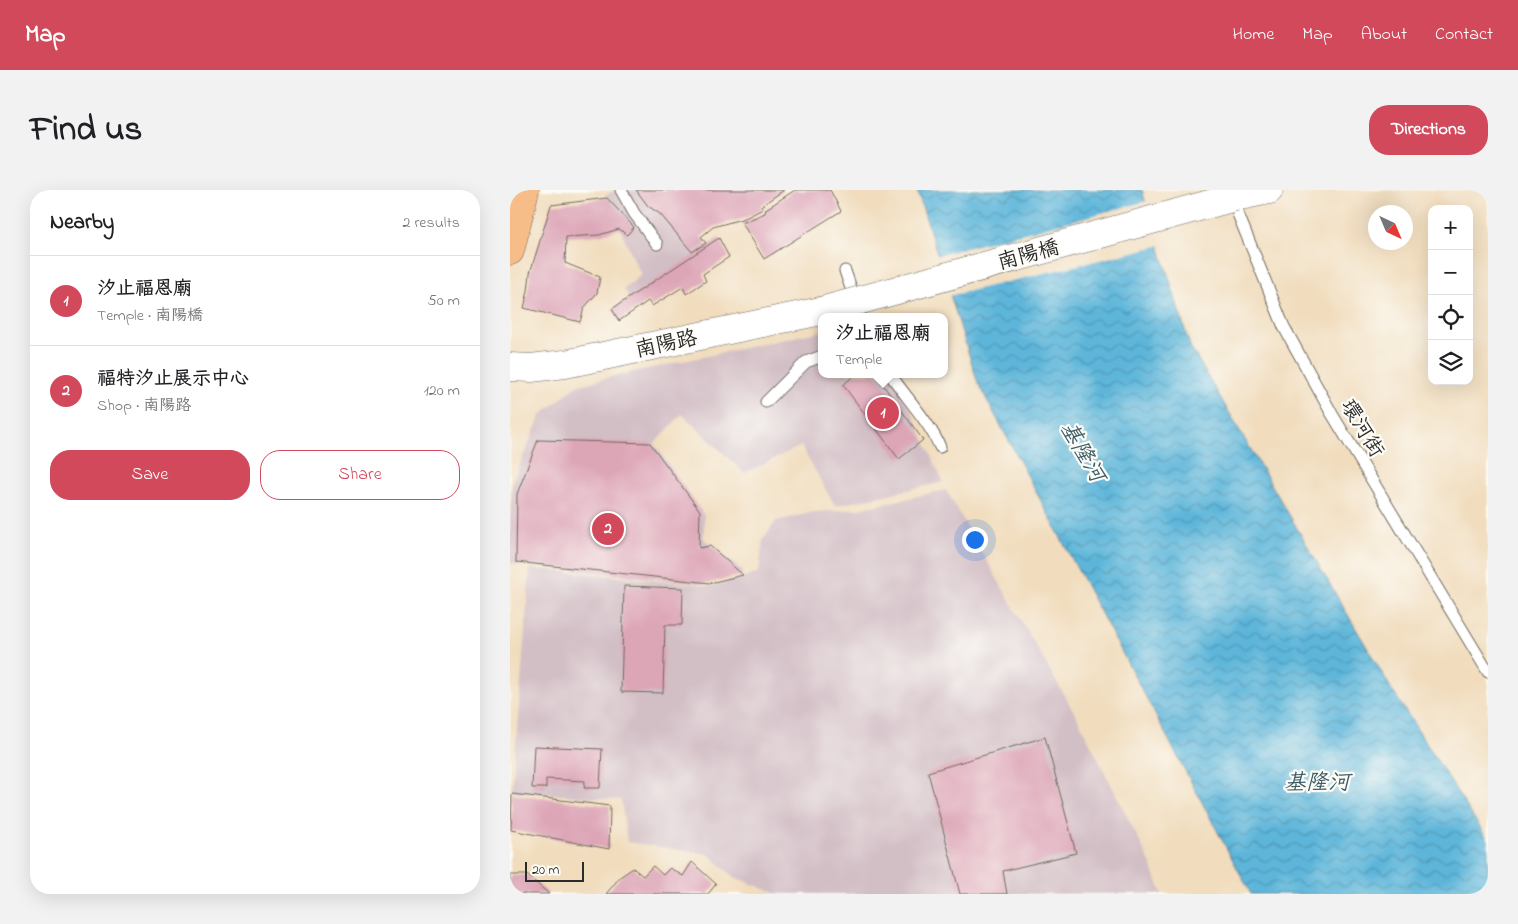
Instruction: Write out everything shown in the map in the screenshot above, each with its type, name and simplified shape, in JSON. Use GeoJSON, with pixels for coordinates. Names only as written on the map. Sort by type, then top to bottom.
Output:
{"type":"FeatureCollection","features":[{"type":"Feature","properties":{"kind":"main road"},"geometry":{"type":"LineString","coordinates":[[510,251],[525,190]]}},
{"type":"Feature","properties":{"kind":"street","name":"南陽橋"},"geometry":{"type":"LineString","coordinates":[[822,311],[1234,194],[1269,190]]}},
{"type":"Feature","properties":{"kind":"street","name":"南陽路"},"geometry":{"type":"LineString","coordinates":[[510,367],[531,368],[566,364],[822,311]]}},
{"type":"Feature","properties":{"kind":"lane"},"geometry":{"type":"LineString","coordinates":[[621,190],[634,213],[657,244]]}},
{"type":"Feature","properties":{"kind":"lane","name":"環河街"},"geometry":{"type":"LineString","coordinates":[[1234,194],[1238,214],[1284,327],[1332,414],[1488,672]]}},
{"type":"Feature","properties":{"kind":"lane"},"geometry":{"type":"LineString","coordinates":[[845,272],[860,313]]}},
{"type":"Feature","properties":{"kind":"lane"},"geometry":{"type":"LineString","coordinates":[[766,402],[806,362],[818,358]]}},
{"type":"Feature","properties":{"kind":"lane"},"geometry":{"type":"LineString","coordinates":[[893,378],[940,447]]}},
{"type":"Feature","properties":{"kind":"shaded area"},"geometry":{"type":"Polygon","coordinates":[[[615,190],[645,190],[702,239],[714,258],[637,309],[624,289],[641,275],[605,196],[615,190]]]}},
{"type":"Feature","properties":{"kind":"shaded area"},"geometry":{"type":"Polygon","coordinates":[[[818,332],[818,378],[897,378],[943,482],[835,506],[801,446],[744,473],[682,414],[654,444],[704,515],[704,539],[744,572],[702,584],[510,563],[510,521],[513,480],[541,415],[576,386],[818,332]]]}},
{"type":"Feature","properties":{"kind":"shaded area"},"geometry":{"type":"Polygon","coordinates":[[[946,490],[1078,719],[1150,862],[1162,894],[778,894],[734,877],[708,854],[627,842],[621,800],[512,791],[530,568],[712,586],[759,573],[763,540],[776,521],[814,512],[858,509],[946,490]]]}},
{"type":"Feature","properties":{"kind":"water","name":"基隆河"},"geometry":{"type":"Polygon","coordinates":[[[917,190],[1142,190],[1190,346],[1392,690],[1488,840],[1488,894],[1251,894],[978,383],[917,190]]]}},
{"type":"Feature","properties":{"kind":"pier"},"geometry":{"type":"Polygon","coordinates":[[[1148,201],[1162,245],[948,296],[935,256],[1148,201]]]}},
{"type":"Feature","properties":{"kind":"building"},"geometry":{"type":"Polygon","coordinates":[[[636,190],[784,190],[761,206],[763,209],[745,218],[713,227],[701,237],[706,243],[692,252],[660,214],[648,206],[636,190]]]}},
{"type":"Feature","properties":{"kind":"building"},"geometry":{"type":"Polygon","coordinates":[[[795,190],[830,190],[841,211],[764,259],[742,223],[765,213],[766,209],[795,190]]]}},
{"type":"Feature","properties":{"kind":"building"},"geometry":{"type":"Polygon","coordinates":[[[607,198],[634,227],[627,235],[619,229],[599,235],[566,237],[565,263],[600,277],[597,293],[584,308],[580,322],[524,308],[530,273],[551,205],[607,198]]]}},
{"type":"Feature","properties":{"kind":"building"},"geometry":{"type":"Polygon","coordinates":[[[719,238],[729,257],[703,274],[706,281],[686,294],[683,287],[652,306],[648,301],[619,321],[612,309],[719,238]]]}},
{"type":"Feature","properties":{"kind":"building"},"geometry":{"type":"Polygon","coordinates":[[[851,378],[878,378],[923,440],[899,459],[843,385],[851,378]]]}},
{"type":"Feature","properties":{"kind":"building"},"geometry":{"type":"Polygon","coordinates":[[[538,440],[650,443],[700,511],[699,548],[710,546],[743,575],[710,583],[516,562],[517,494],[538,440]]]}},
{"type":"Feature","properties":{"kind":"building"},"geometry":{"type":"Polygon","coordinates":[[[624,586],[683,588],[682,625],[665,625],[663,693],[621,692],[624,586]]]}},
{"type":"Feature","properties":{"kind":"building"},"geometry":{"type":"Polygon","coordinates":[[[1045,737],[1076,853],[1003,871],[1007,894],[960,894],[928,772],[1045,737]]]}},
{"type":"Feature","properties":{"kind":"building"},"geometry":{"type":"Polygon","coordinates":[[[534,746],[602,749],[600,788],[584,788],[585,781],[546,779],[546,788],[532,788],[534,746]]]}},
{"type":"Feature","properties":{"kind":"building"},"geometry":{"type":"Polygon","coordinates":[[[512,794],[610,806],[609,849],[511,830],[512,794]]]}},
{"type":"Feature","properties":{"kind":"building"},"geometry":{"type":"Polygon","coordinates":[[[692,862],[716,884],[708,894],[606,894],[620,877],[633,868],[643,876],[653,866],[663,875],[670,868],[683,876],[692,862]]]}},
{"type":"Feature","properties":{"kind":"building"},"geometry":{"type":"Polygon","coordinates":[[[510,875],[527,875],[549,894],[510,894],[510,875]]]}},
{"type":"Feature","properties":{"kind":"place","name":"汐止福恩廟"},"geometry":{"type":"Point","coordinates":[883,413]}},
{"type":"Feature","properties":{"kind":"place","name":"福特汐止展示中心"},"geometry":{"type":"Point","coordinates":[608,529]}}]}
